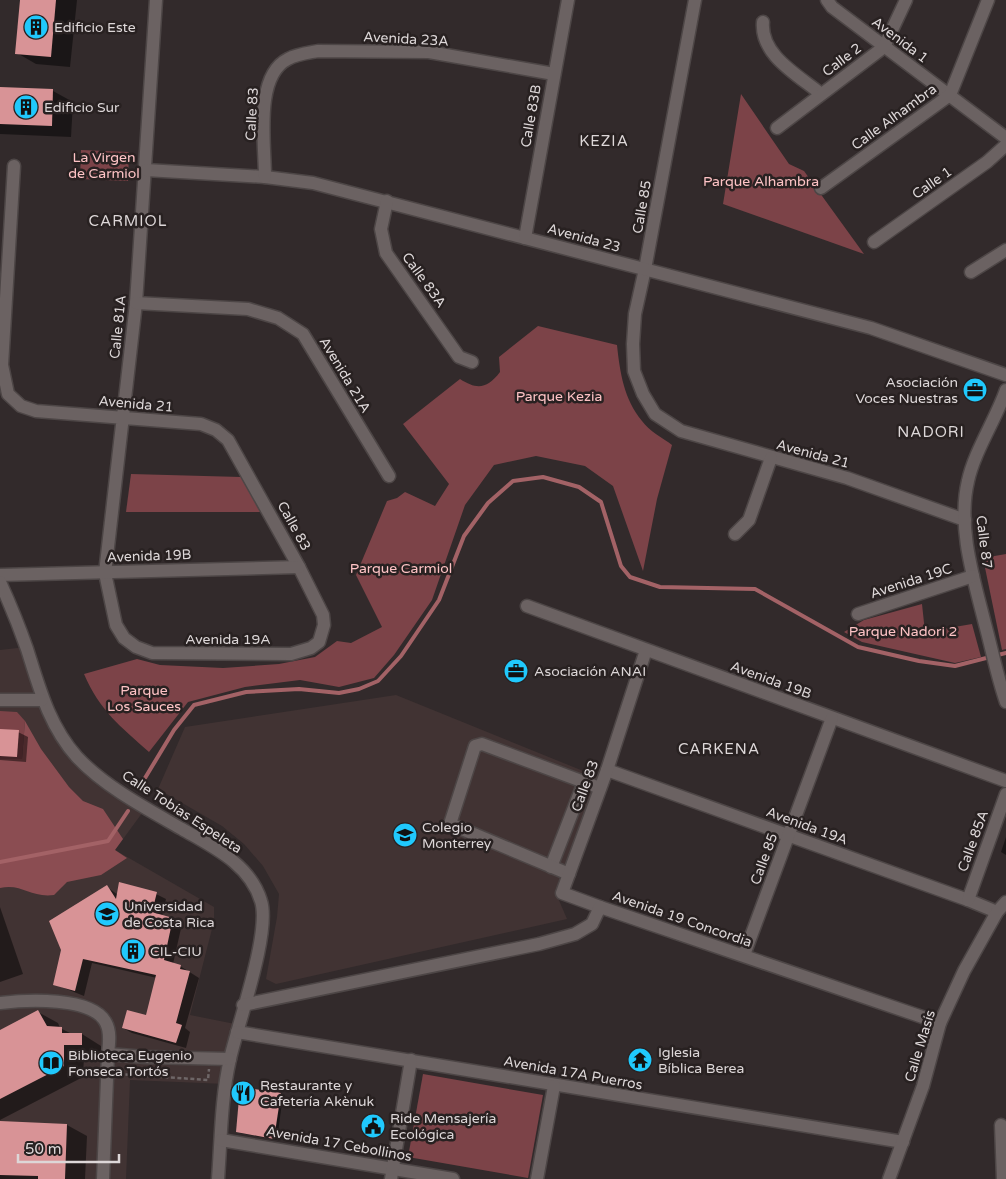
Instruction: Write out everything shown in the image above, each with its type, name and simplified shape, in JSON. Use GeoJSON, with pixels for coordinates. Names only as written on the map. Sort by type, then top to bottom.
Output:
{"type":"FeatureCollection","features":[{"type":"Feature","properties":{"kind":"street","name":"Calle 81A"},"geometry":{"type":"LineString","coordinates":[[136,647],[124,638],[116,625],[105,573],[136,303],[156,0]]}},
{"type":"Feature","properties":{"kind":"street","name":"Calle 83B"},"geometry":{"type":"LineString","coordinates":[[525,238],[568,0]]}},
{"type":"Feature","properties":{"kind":"street","name":"Calle 85"},"geometry":{"type":"LineString","coordinates":[[655,414],[642,394],[634,371],[632,344],[635,314],[695,0]]}},
{"type":"Feature","properties":{"kind":"street","name":"Avenida 1"},"geometry":{"type":"LineString","coordinates":[[827,0],[832,7],[1006,138]]}},
{"type":"Feature","properties":{"kind":"street","name":"Calle 2"},"geometry":{"type":"LineString","coordinates":[[777,128],[884,47],[906,0]]}},
{"type":"Feature","properties":{"kind":"street","name":"Calle Alhambra"},"geometry":{"type":"LineString","coordinates":[[821,188],[950,95],[988,0]]}},
{"type":"Feature","properties":{"kind":"street"},"geometry":{"type":"LineString","coordinates":[[763,22],[762,34],[766,44],[777,58],[821,94]]}},
{"type":"Feature","properties":{"kind":"street","name":"Avenida 23A"},"geometry":{"type":"LineString","coordinates":[[287,59],[318,51],[429,52],[554,74]]}},
{"type":"Feature","properties":{"kind":"street","name":"Calle 83"},"geometry":{"type":"LineString","coordinates":[[265,177],[265,97],[269,79],[276,68],[287,59]]}},
{"type":"Feature","properties":{"kind":"street","name":"Calle 1"},"geometry":{"type":"LineString","coordinates":[[874,242],[987,162],[1006,145]]}},
{"type":"Feature","properties":{"kind":"street","name":"Avenida 21"},"geometry":{"type":"LineString","coordinates":[[14,166],[2,365],[8,394],[21,406],[36,411],[201,424],[216,430],[228,440],[238,454]]}},
{"type":"Feature","properties":{"kind":"street","name":"Avenida 23"},"geometry":{"type":"LineString","coordinates":[[146,170],[265,177],[313,183],[871,328],[1006,375]]}},
{"type":"Feature","properties":{"kind":"street","name":"Calle 83A"},"geometry":{"type":"LineString","coordinates":[[387,201],[381,230],[386,253],[459,357],[472,362]]}},
{"type":"Feature","properties":{"kind":"street"},"geometry":{"type":"LineString","coordinates":[[971,272],[1006,250]]}},
{"type":"Feature","properties":{"kind":"street","name":"Avenida 21A"},"geometry":{"type":"LineString","coordinates":[[136,303],[248,309],[278,318],[302,334],[389,476]]}},
{"type":"Feature","properties":{"kind":"street","name":"Calle 87"},"geometry":{"type":"LineString","coordinates":[[1006,390],[968,479],[965,494],[965,520],[973,576],[998,679],[1006,702]]}},
{"type":"Feature","properties":{"kind":"street","name":"Avenida 21"},"geometry":{"type":"LineString","coordinates":[[655,414],[680,431],[847,478],[965,520]]}},
{"type":"Feature","properties":{"kind":"street","name":"Calle 83"},"geometry":{"type":"LineString","coordinates":[[238,454],[299,567],[322,615],[324,625],[318,642]]}},
{"type":"Feature","properties":{"kind":"street"},"geometry":{"type":"LineString","coordinates":[[735,534],[750,520],[771,458]]}},
{"type":"Feature","properties":{"kind":"street","name":"Avenida 19B"},"geometry":{"type":"LineString","coordinates":[[0,574],[299,567]]}},
{"type":"Feature","properties":{"kind":"street","name":"Avenida 19C"},"geometry":{"type":"LineString","coordinates":[[858,614],[973,576]]}},
{"type":"Feature","properties":{"kind":"street","name":"Calle Tobías Espeleta"},"geometry":{"type":"LineString","coordinates":[[0,582],[26,647],[42,700],[61,738],[98,777],[161,817],[215,848],[236,863],[253,884],[262,902],[262,936],[230,1059],[218,1179]]}},
{"type":"Feature","properties":{"kind":"street","name":"Avenida 19B"},"geometry":{"type":"LineString","coordinates":[[527,606],[1006,781]]}},
{"type":"Feature","properties":{"kind":"street","name":"Avenida 19A"},"geometry":{"type":"LineString","coordinates":[[136,647],[152,653],[168,654],[291,654],[310,648],[318,642]]}},
{"type":"Feature","properties":{"kind":"street","name":"Calle 83"},"geometry":{"type":"LineString","coordinates":[[600,907],[562,893],[607,770],[646,650]]}},
{"type":"Feature","properties":{"kind":"street"},"geometry":{"type":"LineString","coordinates":[[0,700],[42,700]]}},
{"type":"Feature","properties":{"kind":"street","name":"Calle 85"},"geometry":{"type":"LineString","coordinates":[[744,956],[832,718]]}},
{"type":"Feature","properties":{"kind":"street"},"geometry":{"type":"LineString","coordinates":[[569,874],[450,824],[475,746],[482,744],[600,788]]}},
{"type":"Feature","properties":{"kind":"street","name":"Avenida 19A"},"geometry":{"type":"LineString","coordinates":[[607,770],[968,900],[996,912]]}},
{"type":"Feature","properties":{"kind":"street"},"geometry":{"type":"LineString","coordinates":[[551,867],[584,782]]}},
{"type":"Feature","properties":{"kind":"street","name":"Calle 85A"},"geometry":{"type":"LineString","coordinates":[[968,900],[1006,794]]}},
{"type":"Feature","properties":{"kind":"street","name":"Calle Masís"},"geometry":{"type":"LineString","coordinates":[[889,1179],[923,1086],[940,1023],[964,971],[996,912],[1006,902]]}},
{"type":"Feature","properties":{"kind":"street","name":"Avenida 19 Concordia"},"geometry":{"type":"LineString","coordinates":[[243,1005],[539,944],[575,934],[592,924],[600,907],[940,1023]]}},
{"type":"Feature","properties":{"kind":"street"},"geometry":{"type":"LineString","coordinates":[[0,1004],[46,1001],[78,1005],[91,1010],[106,1021],[109,1034],[103,1179]]}},
{"type":"Feature","properties":{"kind":"street","name":"Avenida 17A Puerros"},"geometry":{"type":"LineString","coordinates":[[237,1032],[411,1060],[554,1086],[903,1142]]}},
{"type":"Feature","properties":{"kind":"street"},"geometry":{"type":"LineString","coordinates":[[108,1054],[230,1059]]}},
{"type":"Feature","properties":{"kind":"street"},"geometry":{"type":"LineString","coordinates":[[391,1174],[411,1060]]}},
{"type":"Feature","properties":{"kind":"street"},"geometry":{"type":"LineString","coordinates":[[537,1179],[554,1086]]}},
{"type":"Feature","properties":{"kind":"street"},"geometry":{"type":"LineString","coordinates":[[1001,1126],[1003,1179]]}},
{"type":"Feature","properties":{"kind":"street","name":"Avenida 17 Cebollinos"},"geometry":{"type":"LineString","coordinates":[[221,1140],[391,1174],[453,1179]]}},
{"type":"Feature","properties":{"kind":"shaded area","name":"Universidad de Costa Rica"},"geometry":{"type":"Polygon","coordinates":[[[26,647],[61,738],[145,809],[115,850],[214,907],[214,921],[190,1015],[235,1024],[226,1084],[130,1080],[126,1179],[0,1179],[0,650],[26,647]]]}},
{"type":"Feature","properties":{"kind":"shaded area","name":"Colegio Monterrey"},"geometry":{"type":"Polygon","coordinates":[[[396,695],[598,777],[555,891],[567,919],[276,984],[266,979],[277,917],[279,894],[263,866],[244,844],[222,826],[158,789],[185,727],[396,695]]]}},
{"type":"Feature","properties":{"kind":"shaded area"},"geometry":{"type":"Polygon","coordinates":[[[25,721],[41,749],[69,787],[83,801],[103,809],[123,839],[115,850],[127,858],[101,875],[67,882],[54,895],[39,894],[14,887],[0,888],[0,759],[22,759],[25,721]]]}},
{"type":"Feature","properties":{"kind":"green space","name":"Parque Alhambra"},"geometry":{"type":"Polygon","coordinates":[[[741,94],[789,164],[804,171],[864,254],[723,204],[741,94]]]}},
{"type":"Feature","properties":{"kind":"green space","name":"La Virgen de Carmiol"},"geometry":{"type":"Polygon","coordinates":[[[81,150],[129,152],[128,181],[80,179],[81,150]]]}},
{"type":"Feature","properties":{"kind":"green space"},"geometry":{"type":"Polygon","coordinates":[[[538,326],[617,345],[621,376],[631,404],[645,425],[672,445],[657,499],[643,571],[613,486],[585,466],[536,456],[494,465],[465,505],[432,600],[394,655],[374,678],[339,687],[300,680],[245,687],[188,702],[149,752],[112,717],[97,698],[84,674],[137,659],[160,665],[223,668],[279,664],[315,657],[337,641],[351,643],[382,627],[356,575],[387,501],[397,498],[405,492],[435,506],[449,484],[403,424],[460,379],[477,386],[486,385],[491,382],[500,372],[499,357],[538,326]]]}},
{"type":"Feature","properties":{"kind":"green space"},"geometry":{"type":"Polygon","coordinates":[[[131,474],[241,477],[262,512],[126,512],[131,474]]]}},
{"type":"Feature","properties":{"kind":"green space"},"geometry":{"type":"Polygon","coordinates":[[[1006,554],[1006,649],[1002,650],[983,558],[1006,554]]]}},
{"type":"Feature","properties":{"kind":"green space","name":"Parque Nadori 2"},"geometry":{"type":"Polygon","coordinates":[[[922,604],[925,632],[972,624],[981,657],[955,663],[862,642],[844,632],[864,620],[922,604]]]}},
{"type":"Feature","properties":{"kind":"green space"},"geometry":{"type":"Polygon","coordinates":[[[0,711],[17,712],[25,721],[22,759],[0,759],[0,711]]]}},
{"type":"Feature","properties":{"kind":"green space"},"geometry":{"type":"Polygon","coordinates":[[[423,1074],[543,1095],[528,1178],[408,1157],[423,1074]]]}},
{"type":"Feature","properties":{"kind":"building","name":"Edificio Este"},"geometry":{"type":"Polygon","coordinates":[[[20,0],[56,0],[51,57],[15,54],[20,0]]]}},
{"type":"Feature","properties":{"kind":"building","name":"Edificio Sur"},"geometry":{"type":"Polygon","coordinates":[[[0,87],[53,89],[52,126],[0,124],[0,87]]]}},
{"type":"Feature","properties":{"kind":"building"},"geometry":{"type":"Polygon","coordinates":[[[0,729],[19,730],[17,757],[0,756],[0,729]]]}},
{"type":"Feature","properties":{"kind":"building","name":"CIL-CIU"},"geometry":{"type":"Polygon","coordinates":[[[119,882],[157,892],[152,912],[173,918],[164,960],[181,965],[180,969],[190,971],[176,1023],[182,1025],[176,1043],[122,1028],[127,1010],[146,1015],[156,975],[83,959],[75,991],[53,985],[61,950],[49,921],[107,885],[116,899],[119,882]]]}},
{"type":"Feature","properties":{"kind":"building"},"geometry":{"type":"Polygon","coordinates":[[[38,1010],[47,1026],[62,1027],[62,1033],[82,1033],[82,1045],[64,1045],[64,1066],[0,1099],[0,1030],[38,1010]]]}},
{"type":"Feature","properties":{"kind":"building"},"geometry":{"type":"Polygon","coordinates":[[[240,1087],[281,1093],[274,1139],[236,1132],[240,1087]]]}},
{"type":"Feature","properties":{"kind":"building"},"geometry":{"type":"Polygon","coordinates":[[[0,1121],[67,1124],[65,1179],[38,1179],[38,1176],[0,1175],[0,1121]]]}},
{"type":"Feature","properties":{"kind":"waterway"},"geometry":{"type":"LineString","coordinates":[[142,783],[174,730],[194,705],[246,692],[299,689],[339,693],[359,689],[378,681],[401,656],[439,600],[464,536],[488,503],[513,481],[543,477],[579,487],[601,502],[621,566],[630,577],[660,587],[755,589],[858,647],[919,661],[955,666],[1006,653]]}},
{"type":"Feature","properties":{"kind":"waterway"},"geometry":{"type":"LineString","coordinates":[[0,862],[108,841],[128,811]]}},
{"type":"Feature","properties":{"kind":"place","name":"Edificio Este"},"geometry":{"type":"Point","coordinates":[36,27]}},
{"type":"Feature","properties":{"kind":"place","name":"Edificio Sur"},"geometry":{"type":"Point","coordinates":[26,107]}},
{"type":"Feature","properties":{"kind":"place","name":"Asociación Voces Nuestras"},"geometry":{"type":"Point","coordinates":[975,390]}},
{"type":"Feature","properties":{"kind":"place","name":"Asociación ANAI"},"geometry":{"type":"Point","coordinates":[516,671]}},
{"type":"Feature","properties":{"kind":"place","name":"Colegio Monterrey"},"geometry":{"type":"Point","coordinates":[405,835]}},
{"type":"Feature","properties":{"kind":"place","name":"Universidad de Costa Rica"},"geometry":{"type":"Point","coordinates":[107,914]}},
{"type":"Feature","properties":{"kind":"place","name":"CIL-CIU"},"geometry":{"type":"Point","coordinates":[133,951]}},
{"type":"Feature","properties":{"kind":"place","name":"Iglesia Bíblica Berea"},"geometry":{"type":"Point","coordinates":[640,1060]}},
{"type":"Feature","properties":{"kind":"place","name":"Biblioteca Eugenio Fonseca Tortós"},"geometry":{"type":"Point","coordinates":[51,1063]}},
{"type":"Feature","properties":{"kind":"place","name":"Restaurante y Cafetería Akènuk"},"geometry":{"type":"Point","coordinates":[243,1093]}},
{"type":"Feature","properties":{"kind":"place","name":"Ride Mensajería Ecológica"},"geometry":{"type":"Point","coordinates":[373,1126]}},
{"type":"Feature","properties":{"kind":"district","name":"KEZIA"},"geometry":{"type":"Point","coordinates":[604,141]}},
{"type":"Feature","properties":{"kind":"district","name":"CARMIOL"},"geometry":{"type":"Point","coordinates":[128,221]}},
{"type":"Feature","properties":{"kind":"district","name":"NADORI"},"geometry":{"type":"Point","coordinates":[931,432]}},
{"type":"Feature","properties":{"kind":"district","name":"CARKENA"},"geometry":{"type":"Point","coordinates":[719,749]}},
{"type":"Feature","properties":{"kind":"park label","name":"Parque Kezia"},"geometry":{"type":"Point","coordinates":[559,396]}},
{"type":"Feature","properties":{"kind":"park label","name":"Parque Carmiol"},"geometry":{"type":"Point","coordinates":[401,568]}},
{"type":"Feature","properties":{"kind":"park label","name":"Parque Los Sauces"},"geometry":{"type":"Point","coordinates":[144,698]}}]}
